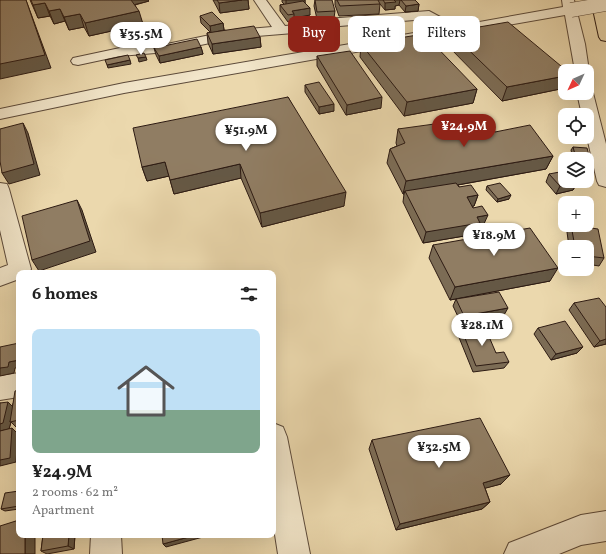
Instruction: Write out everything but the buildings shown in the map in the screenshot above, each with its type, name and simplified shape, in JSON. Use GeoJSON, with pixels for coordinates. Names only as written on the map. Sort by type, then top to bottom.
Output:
{"type":"FeatureCollection","features":[{"type":"Feature","properties":{"kind":"highway"},"geometry":{"type":"LineString","coordinates":[[597,0],[606,37]]}},
{"type":"Feature","properties":{"kind":"street"},"geometry":{"type":"LineString","coordinates":[[260,0],[281,30]]}},
{"type":"Feature","properties":{"kind":"street"},"geometry":{"type":"LineString","coordinates":[[480,24],[590,0]]}},
{"type":"Feature","properties":{"kind":"street"},"geometry":{"type":"LineString","coordinates":[[569,4],[606,4]]}},
{"type":"Feature","properties":{"kind":"street"},"geometry":{"type":"LineString","coordinates":[[569,4],[581,64]]}},
{"type":"Feature","properties":{"kind":"street"},"geometry":{"type":"LineString","coordinates":[[78,62],[120,52],[167,48],[234,34],[306,28],[327,23],[413,16]]}},
{"type":"Feature","properties":{"kind":"street"},"geometry":{"type":"LineString","coordinates":[[416,16],[431,16]]}},
{"type":"Feature","properties":{"kind":"street"},"geometry":{"type":"LineString","coordinates":[[0,114],[124,88],[413,37]]}},
{"type":"Feature","properties":{"kind":"street"},"geometry":{"type":"LineString","coordinates":[[587,100],[606,181]]}},
{"type":"Feature","properties":{"kind":"street"},"geometry":{"type":"LineString","coordinates":[[0,190],[20,269],[18,270]]}},
{"type":"Feature","properties":{"kind":"street"},"geometry":{"type":"LineString","coordinates":[[0,278],[16,271]]}},
{"type":"Feature","properties":{"kind":"street"},"geometry":{"type":"LineString","coordinates":[[0,388],[16,385]]}},
{"type":"Feature","properties":{"kind":"street"},"geometry":{"type":"LineString","coordinates":[[276,454],[294,554]]}},
{"type":"Feature","properties":{"kind":"street"},"geometry":{"type":"LineString","coordinates":[[520,554],[581,530],[606,526]]}},
{"type":"Feature","properties":{"kind":"street"},"geometry":{"type":"LineString","coordinates":[[106,538],[106,554]]}}]}
